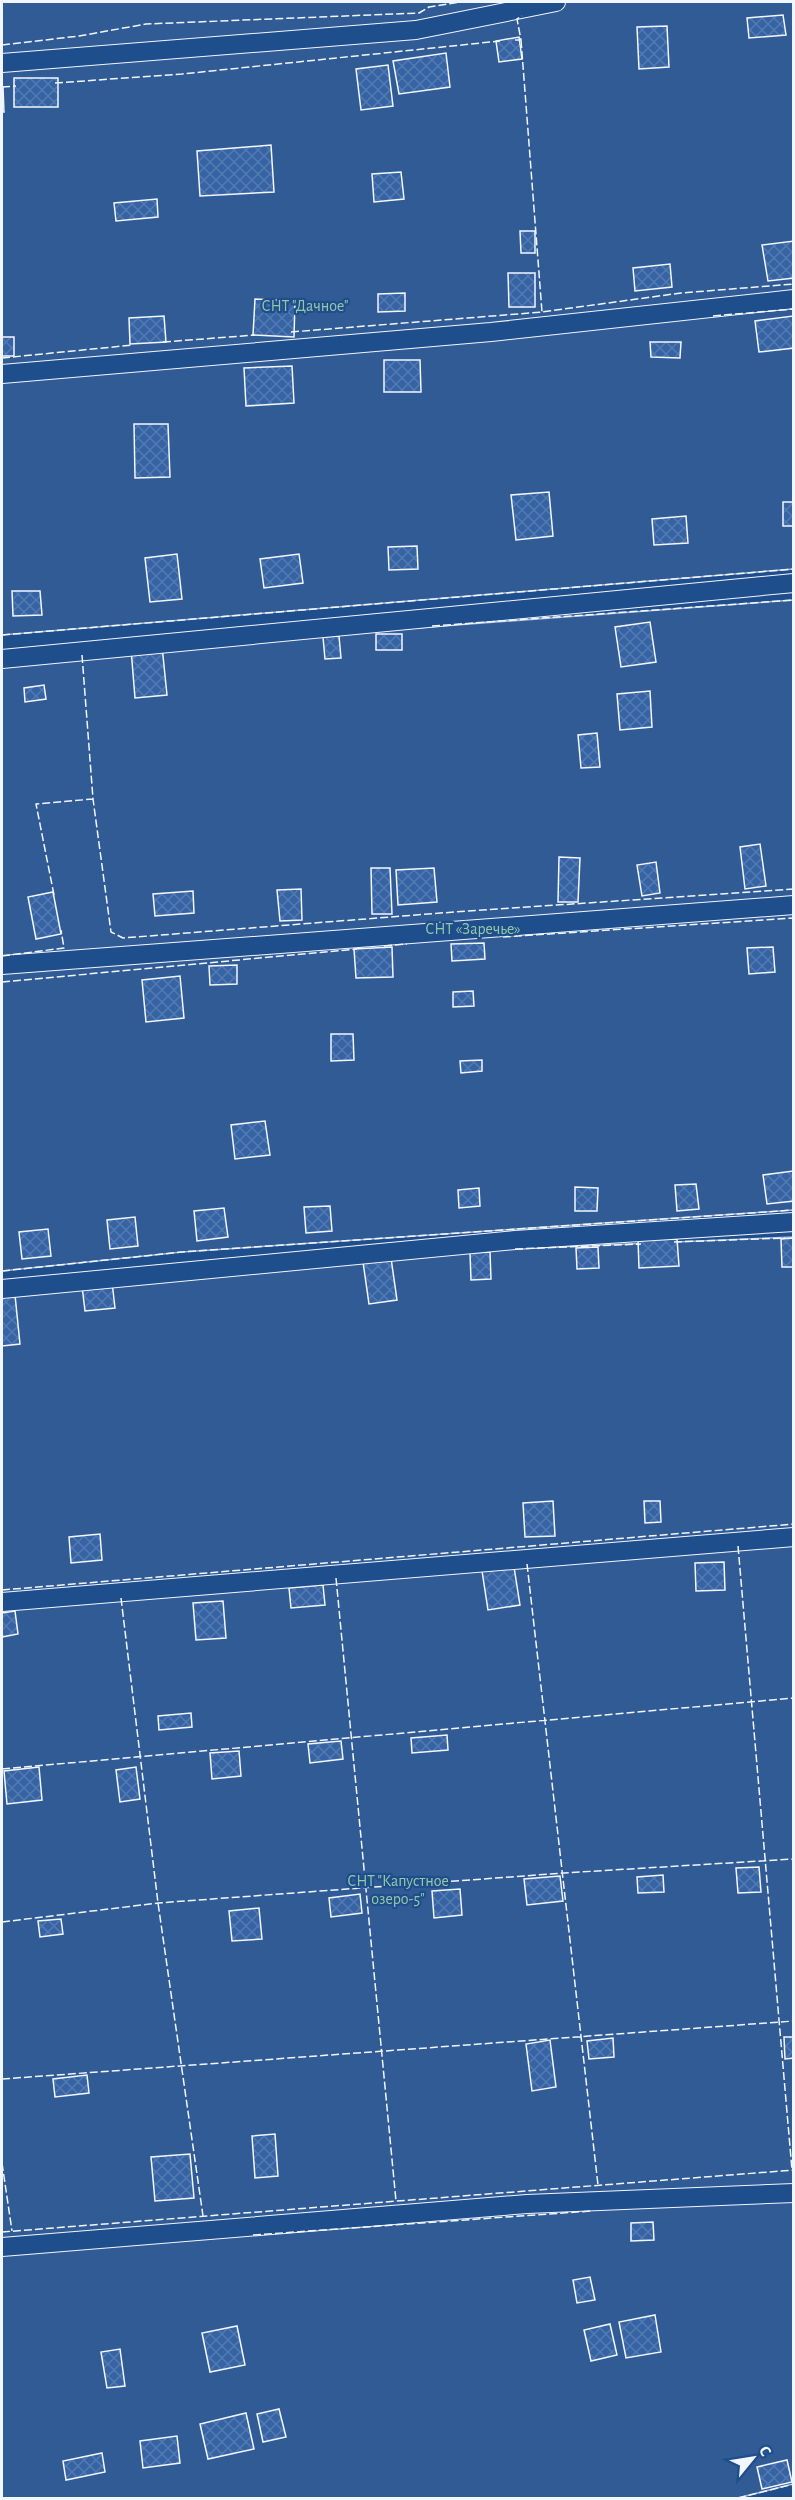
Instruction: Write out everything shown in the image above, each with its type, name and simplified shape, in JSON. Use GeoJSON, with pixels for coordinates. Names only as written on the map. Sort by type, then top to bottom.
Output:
{"type":"FeatureCollection","features":[{"type":"Feature","properties":{"kind":"lane"},"geometry":{"type":"LineString","coordinates":[[2,63],[416,30],[556,2]]}},
{"type":"Feature","properties":{"kind":"lane"},"geometry":{"type":"LineString","coordinates":[[2,374],[491,332],[794,298]]}},
{"type":"Feature","properties":{"kind":"lane"},"geometry":{"type":"LineString","coordinates":[[2,659],[794,584]]}},
{"type":"Feature","properties":{"kind":"lane"},"geometry":{"type":"LineString","coordinates":[[2,966],[794,905]]}},
{"type":"Feature","properties":{"kind":"lane"},"geometry":{"type":"LineString","coordinates":[[2,1289],[515,1240],[794,1222]]}},
{"type":"Feature","properties":{"kind":"lane"},"geometry":{"type":"LineString","coordinates":[[2,1602],[794,1537]]}},
{"type":"Feature","properties":{"kind":"lane"},"geometry":{"type":"LineString","coordinates":[[2,2247],[527,2204],[794,2193]]}},
{"type":"Feature","properties":{"kind":"shaded area","name":"СНТ \"Дачное\""},"geometry":{"type":"Polygon","coordinates":[[[2,2],[793,2],[793,569],[2,635],[2,2]]]}},
{"type":"Feature","properties":{"kind":"shaded area","name":"СНТ «Заречье»"},"geometry":{"type":"Polygon","coordinates":[[[793,600],[793,1210],[182,1252],[2,1271],[2,659],[793,600]]]}},
{"type":"Feature","properties":{"kind":"shaded area","name":"СНТ \"Капустное озеро-5\""},"geometry":{"type":"Polygon","coordinates":[[[793,1237],[793,2484],[738,2498],[2,2498],[2,1294],[437,1252],[793,1237]]]}},
{"type":"Feature","properties":{"kind":"building"},"geometry":{"type":"Polygon","coordinates":[[[783,15],[786,35],[749,38],[747,18],[783,15]]]}},
{"type":"Feature","properties":{"kind":"building"},"geometry":{"type":"Polygon","coordinates":[[[667,26],[669,67],[639,69],[637,27],[667,26]]]}},
{"type":"Feature","properties":{"kind":"building"},"geometry":{"type":"Polygon","coordinates":[[[519,37],[522,59],[499,62],[496,41],[519,37]]]}},
{"type":"Feature","properties":{"kind":"building"},"geometry":{"type":"Polygon","coordinates":[[[446,53],[450,87],[399,94],[393,61],[446,53]]]}},
{"type":"Feature","properties":{"kind":"building"},"geometry":{"type":"Polygon","coordinates":[[[388,65],[393,106],[361,110],[356,69],[388,65]]]}},
{"type":"Feature","properties":{"kind":"building"},"geometry":{"type":"Polygon","coordinates":[[[14,78],[58,78],[58,107],[14,107],[14,78]]]}},
{"type":"Feature","properties":{"kind":"building"},"geometry":{"type":"Polygon","coordinates":[[[3,87],[4,112],[2,112],[3,87]]]}},
{"type":"Feature","properties":{"kind":"building"},"geometry":{"type":"Polygon","coordinates":[[[271,145],[274,192],[200,196],[197,151],[271,145]]]}},
{"type":"Feature","properties":{"kind":"building"},"geometry":{"type":"Polygon","coordinates":[[[401,172],[404,199],[374,202],[372,174],[401,172]]]}},
{"type":"Feature","properties":{"kind":"building"},"geometry":{"type":"Polygon","coordinates":[[[157,199],[158,217],[116,221],[114,203],[157,199]]]}},
{"type":"Feature","properties":{"kind":"building"},"geometry":{"type":"Polygon","coordinates":[[[520,231],[535,231],[535,253],[521,253],[520,231]]]}},
{"type":"Feature","properties":{"kind":"building"},"geometry":{"type":"Polygon","coordinates":[[[794,241],[794,278],[768,281],[762,245],[794,241]]]}},
{"type":"Feature","properties":{"kind":"building"},"geometry":{"type":"Polygon","coordinates":[[[670,264],[672,287],[635,291],[633,268],[670,264]]]}},
{"type":"Feature","properties":{"kind":"building"},"geometry":{"type":"Polygon","coordinates":[[[508,273],[535,273],[535,307],[509,307],[508,273]]]}},
{"type":"Feature","properties":{"kind":"building"},"geometry":{"type":"Polygon","coordinates":[[[405,293],[405,311],[378,312],[378,294],[405,293]]]}},
{"type":"Feature","properties":{"kind":"building"},"geometry":{"type":"Polygon","coordinates":[[[255,299],[295,301],[294,337],[253,335],[255,299]]]}},
{"type":"Feature","properties":{"kind":"building"},"geometry":{"type":"Polygon","coordinates":[[[164,316],[166,342],[130,344],[129,318],[164,316]]]}},
{"type":"Feature","properties":{"kind":"building"},"geometry":{"type":"Polygon","coordinates":[[[793,316],[794,348],[759,352],[755,321],[793,316]]]}},
{"type":"Feature","properties":{"kind":"building"},"geometry":{"type":"Polygon","coordinates":[[[2,337],[14,337],[14,356],[2,356],[2,337]]]}},
{"type":"Feature","properties":{"kind":"building"},"geometry":{"type":"Polygon","coordinates":[[[650,342],[681,342],[680,358],[651,357],[650,342]]]}},
{"type":"Feature","properties":{"kind":"building"},"geometry":{"type":"Polygon","coordinates":[[[384,360],[420,360],[421,392],[384,392],[384,360]]]}},
{"type":"Feature","properties":{"kind":"building"},"geometry":{"type":"Polygon","coordinates":[[[292,366],[294,403],[246,406],[244,368],[292,366]]]}},
{"type":"Feature","properties":{"kind":"building"},"geometry":{"type":"Polygon","coordinates":[[[134,424],[168,424],[170,477],[135,478],[134,424]]]}},
{"type":"Feature","properties":{"kind":"building"},"geometry":{"type":"Polygon","coordinates":[[[549,492],[553,536],[516,540],[511,495],[549,492]]]}},
{"type":"Feature","properties":{"kind":"building"},"geometry":{"type":"Polygon","coordinates":[[[783,502],[794,502],[794,526],[783,526],[783,502]]]}},
{"type":"Feature","properties":{"kind":"building"},"geometry":{"type":"Polygon","coordinates":[[[686,516],[688,543],[654,545],[652,519],[686,516]]]}},
{"type":"Feature","properties":{"kind":"building"},"geometry":{"type":"Polygon","coordinates":[[[417,546],[418,569],[389,570],[388,547],[417,546]]]}},
{"type":"Feature","properties":{"kind":"building"},"geometry":{"type":"Polygon","coordinates":[[[177,554],[182,599],[150,602],[145,558],[177,554]]]}},
{"type":"Feature","properties":{"kind":"building"},"geometry":{"type":"Polygon","coordinates":[[[299,554],[303,583],[264,588],[260,559],[299,554]]]}},
{"type":"Feature","properties":{"kind":"building"},"geometry":{"type":"Polygon","coordinates":[[[12,591],[40,591],[42,615],[13,616],[12,591]]]}},
{"type":"Feature","properties":{"kind":"building"},"geometry":{"type":"Polygon","coordinates":[[[650,622],[656,662],[621,667],[615,627],[650,622]]]}},
{"type":"Feature","properties":{"kind":"building"},"geometry":{"type":"Polygon","coordinates":[[[376,634],[402,634],[402,650],[376,650],[376,634]]]}},
{"type":"Feature","properties":{"kind":"building"},"geometry":{"type":"Polygon","coordinates":[[[339,636],[341,658],[325,659],[323,637],[339,636]]]}},
{"type":"Feature","properties":{"kind":"building"},"geometry":{"type":"Polygon","coordinates":[[[162,646],[167,695],[135,698],[131,649],[162,646]]]}},
{"type":"Feature","properties":{"kind":"building"},"geometry":{"type":"Polygon","coordinates":[[[44,685],[46,699],[25,702],[24,688],[44,685]]]}},
{"type":"Feature","properties":{"kind":"building"},"geometry":{"type":"Polygon","coordinates":[[[650,691],[652,727],[620,730],[617,694],[650,691]]]}},
{"type":"Feature","properties":{"kind":"building"},"geometry":{"type":"Polygon","coordinates":[[[597,733],[600,767],[581,768],[578,735],[597,733]]]}},
{"type":"Feature","properties":{"kind":"building"},"geometry":{"type":"Polygon","coordinates":[[[760,844],[766,886],[745,889],[740,847],[760,844]]]}},
{"type":"Feature","properties":{"kind":"building"},"geometry":{"type":"Polygon","coordinates":[[[559,857],[580,858],[578,902],[558,902],[559,857]]]}},
{"type":"Feature","properties":{"kind":"building"},"geometry":{"type":"Polygon","coordinates":[[[656,862],[660,893],[642,896],[637,865],[656,862]]]}},
{"type":"Feature","properties":{"kind":"building"},"geometry":{"type":"Polygon","coordinates":[[[371,868],[390,868],[392,914],[372,914],[371,868]]]}},
{"type":"Feature","properties":{"kind":"building"},"geometry":{"type":"Polygon","coordinates":[[[434,868],[437,902],[398,905],[396,870],[434,868]]]}},
{"type":"Feature","properties":{"kind":"building"},"geometry":{"type":"Polygon","coordinates":[[[301,889],[302,920],[280,921],[277,890],[301,889]]]}},
{"type":"Feature","properties":{"kind":"building"},"geometry":{"type":"Polygon","coordinates":[[[193,891],[194,913],[155,916],[153,894],[193,891]]]}},
{"type":"Feature","properties":{"kind":"building"},"geometry":{"type":"Polygon","coordinates":[[[53,892],[61,934],[36,939],[28,897],[53,892]]]}},
{"type":"Feature","properties":{"kind":"building"},"geometry":{"type":"Polygon","coordinates":[[[484,943],[485,959],[452,961],[451,944],[484,943]]]}},
{"type":"Feature","properties":{"kind":"building"},"geometry":{"type":"Polygon","coordinates":[[[392,947],[393,977],[356,978],[354,949],[392,947]]]}},
{"type":"Feature","properties":{"kind":"building"},"geometry":{"type":"Polygon","coordinates":[[[773,947],[775,972],[749,974],[747,948],[773,947]]]}},
{"type":"Feature","properties":{"kind":"building"},"geometry":{"type":"Polygon","coordinates":[[[237,965],[237,984],[210,985],[209,966],[237,965]]]}},
{"type":"Feature","properties":{"kind":"building"},"geometry":{"type":"Polygon","coordinates":[[[180,976],[184,1018],[146,1022],[142,980],[180,976]]]}},
{"type":"Feature","properties":{"kind":"building"},"geometry":{"type":"Polygon","coordinates":[[[473,991],[474,1006],[453,1007],[453,992],[473,991]]]}},
{"type":"Feature","properties":{"kind":"building"},"geometry":{"type":"Polygon","coordinates":[[[331,1034],[353,1034],[354,1060],[331,1061],[331,1034]]]}},
{"type":"Feature","properties":{"kind":"building"},"geometry":{"type":"Polygon","coordinates":[[[482,1060],[482,1071],[461,1073],[460,1061],[482,1060]]]}},
{"type":"Feature","properties":{"kind":"building"},"geometry":{"type":"Polygon","coordinates":[[[265,1121],[270,1155],[235,1159],[231,1125],[265,1121]]]}},
{"type":"Feature","properties":{"kind":"building"},"geometry":{"type":"Polygon","coordinates":[[[793,1171],[794,1201],[767,1204],[763,1175],[793,1171]]]}},
{"type":"Feature","properties":{"kind":"building"},"geometry":{"type":"Polygon","coordinates":[[[696,1184],[699,1209],[677,1211],[675,1185],[696,1184]]]}},
{"type":"Feature","properties":{"kind":"building"},"geometry":{"type":"Polygon","coordinates":[[[575,1187],[598,1188],[597,1211],[575,1211],[575,1187]]]}},
{"type":"Feature","properties":{"kind":"building"},"geometry":{"type":"Polygon","coordinates":[[[479,1188],[480,1206],[459,1208],[458,1190],[479,1188]]]}},
{"type":"Feature","properties":{"kind":"building"},"geometry":{"type":"Polygon","coordinates":[[[330,1206],[332,1231],[306,1233],[304,1207],[330,1206]]]}},
{"type":"Feature","properties":{"kind":"building"},"geometry":{"type":"Polygon","coordinates":[[[224,1208],[228,1237],[197,1241],[194,1211],[224,1208]]]}},
{"type":"Feature","properties":{"kind":"building"},"geometry":{"type":"Polygon","coordinates":[[[135,1217],[138,1246],[110,1249],[107,1220],[135,1217]]]}},
{"type":"Feature","properties":{"kind":"building"},"geometry":{"type":"Polygon","coordinates":[[[48,1229],[51,1256],[22,1259],[19,1232],[48,1229]]]}},
{"type":"Feature","properties":{"kind":"building"},"geometry":{"type":"Polygon","coordinates":[[[794,1238],[794,1267],[782,1267],[781,1239],[794,1238]]]}},
{"type":"Feature","properties":{"kind":"building"},"geometry":{"type":"Polygon","coordinates":[[[677,1239],[679,1266],[639,1268],[638,1240],[677,1239]]]}},
{"type":"Feature","properties":{"kind":"building"},"geometry":{"type":"Polygon","coordinates":[[[598,1247],[599,1268],[577,1269],[576,1248],[598,1247]]]}},
{"type":"Feature","properties":{"kind":"building"},"geometry":{"type":"Polygon","coordinates":[[[490,1252],[491,1279],[471,1280],[470,1253],[490,1252]]]}},
{"type":"Feature","properties":{"kind":"building"},"geometry":{"type":"Polygon","coordinates":[[[391,1258],[397,1300],[369,1304],[363,1262],[391,1258]]]}},
{"type":"Feature","properties":{"kind":"building"},"geometry":{"type":"Polygon","coordinates":[[[112,1282],[115,1308],[85,1311],[82,1286],[112,1282]]]}},
{"type":"Feature","properties":{"kind":"building"},"geometry":{"type":"Polygon","coordinates":[[[15,1295],[20,1344],[2,1346],[2,1296],[15,1295]]]}},
{"type":"Feature","properties":{"kind":"building"},"geometry":{"type":"Polygon","coordinates":[[[553,1501],[555,1536],[525,1537],[523,1503],[553,1501]]]}},
{"type":"Feature","properties":{"kind":"building"},"geometry":{"type":"Polygon","coordinates":[[[644,1501],[660,1501],[661,1522],[645,1523],[644,1501]]]}},
{"type":"Feature","properties":{"kind":"building"},"geometry":{"type":"Polygon","coordinates":[[[100,1534],[102,1560],[71,1563],[69,1537],[100,1534]]]}},
{"type":"Feature","properties":{"kind":"building"},"geometry":{"type":"Polygon","coordinates":[[[724,1562],[725,1590],[696,1591],[695,1563],[724,1562]]]}},
{"type":"Feature","properties":{"kind":"building"},"geometry":{"type":"Polygon","coordinates":[[[514,1567],[520,1605],[488,1610],[482,1571],[514,1567]]]}},
{"type":"Feature","properties":{"kind":"building"},"geometry":{"type":"Polygon","coordinates":[[[323,1585],[325,1605],[291,1608],[289,1588],[323,1585]]]}},
{"type":"Feature","properties":{"kind":"building"},"geometry":{"type":"Polygon","coordinates":[[[223,1601],[226,1638],[196,1640],[193,1603],[223,1601]]]}},
{"type":"Feature","properties":{"kind":"building"},"geometry":{"type":"Polygon","coordinates":[[[15,1611],[18,1634],[2,1637],[2,1613],[15,1611]]]}},
{"type":"Feature","properties":{"kind":"building"},"geometry":{"type":"Polygon","coordinates":[[[191,1713],[192,1727],[159,1730],[158,1716],[191,1713]]]}},
{"type":"Feature","properties":{"kind":"building"},"geometry":{"type":"Polygon","coordinates":[[[447,1735],[448,1750],[412,1753],[411,1738],[447,1735]]]}},
{"type":"Feature","properties":{"kind":"building"},"geometry":{"type":"Polygon","coordinates":[[[341,1741],[343,1759],[310,1763],[308,1744],[341,1741]]]}},
{"type":"Feature","properties":{"kind":"building"},"geometry":{"type":"Polygon","coordinates":[[[239,1751],[241,1776],[212,1779],[210,1753],[239,1751]]]}},
{"type":"Feature","properties":{"kind":"building"},"geometry":{"type":"Polygon","coordinates":[[[39,1767],[42,1800],[7,1804],[4,1771],[39,1767]]]}},
{"type":"Feature","properties":{"kind":"building"},"geometry":{"type":"Polygon","coordinates":[[[136,1767],[140,1799],[120,1802],[116,1770],[136,1767]]]}},
{"type":"Feature","properties":{"kind":"building"},"geometry":{"type":"Polygon","coordinates":[[[759,1867],[761,1892],[738,1893],[736,1868],[759,1867]]]}},
{"type":"Feature","properties":{"kind":"building"},"geometry":{"type":"Polygon","coordinates":[[[663,1875],[664,1892],[638,1893],[637,1877],[663,1875]]]}},
{"type":"Feature","properties":{"kind":"building"},"geometry":{"type":"Polygon","coordinates":[[[560,1876],[563,1901],[527,1905],[524,1879],[560,1876]]]}},
{"type":"Feature","properties":{"kind":"building"},"geometry":{"type":"Polygon","coordinates":[[[460,1889],[462,1915],[434,1918],[432,1891],[460,1889]]]}},
{"type":"Feature","properties":{"kind":"building"},"geometry":{"type":"Polygon","coordinates":[[[360,1894],[362,1913],[331,1917],[329,1898],[360,1894]]]}},
{"type":"Feature","properties":{"kind":"building"},"geometry":{"type":"Polygon","coordinates":[[[259,1908],[262,1939],[232,1941],[229,1911],[259,1908]]]}},
{"type":"Feature","properties":{"kind":"building"},"geometry":{"type":"Polygon","coordinates":[[[61,1919],[63,1934],[40,1937],[38,1921],[61,1919]]]}},
{"type":"Feature","properties":{"kind":"building"},"geometry":{"type":"Polygon","coordinates":[[[784,2037],[794,2037],[794,2058],[785,2059],[784,2037]]]}},
{"type":"Feature","properties":{"kind":"building"},"geometry":{"type":"Polygon","coordinates":[[[613,2038],[614,2057],[589,2059],[587,2041],[613,2038]]]}},
{"type":"Feature","properties":{"kind":"building"},"geometry":{"type":"Polygon","coordinates":[[[550,2040],[556,2087],[532,2091],[526,2044],[550,2040]]]}},
{"type":"Feature","properties":{"kind":"building"},"geometry":{"type":"Polygon","coordinates":[[[87,2075],[89,2093],[55,2097],[53,2079],[87,2075]]]}},
{"type":"Feature","properties":{"kind":"building"},"geometry":{"type":"Polygon","coordinates":[[[275,2134],[278,2176],[255,2178],[252,2136],[275,2134]]]}},
{"type":"Feature","properties":{"kind":"building"},"geometry":{"type":"Polygon","coordinates":[[[190,2154],[194,2198],[155,2201],[151,2157],[190,2154]]]}},
{"type":"Feature","properties":{"kind":"building"},"geometry":{"type":"Polygon","coordinates":[[[653,2222],[654,2240],[631,2241],[631,2223],[653,2222]]]}},
{"type":"Feature","properties":{"kind":"building"},"geometry":{"type":"Polygon","coordinates":[[[590,2277],[595,2300],[577,2303],[573,2280],[590,2277]]]}},
{"type":"Feature","properties":{"kind":"building"},"geometry":{"type":"Polygon","coordinates":[[[655,2315],[661,2352],[626,2358],[619,2322],[655,2315]]]}},
{"type":"Feature","properties":{"kind":"building"},"geometry":{"type":"Polygon","coordinates":[[[610,2324],[617,2355],[591,2361],[584,2330],[610,2324]]]}},
{"type":"Feature","properties":{"kind":"building"},"geometry":{"type":"Polygon","coordinates":[[[237,2326],[245,2365],[210,2372],[202,2333],[237,2326]]]}},
{"type":"Feature","properties":{"kind":"building"},"geometry":{"type":"Polygon","coordinates":[[[120,2349],[125,2386],[107,2388],[101,2352],[120,2349]]]}},
{"type":"Feature","properties":{"kind":"building"},"geometry":{"type":"Polygon","coordinates":[[[279,2409],[286,2437],[263,2442],[257,2414],[279,2409]]]}},
{"type":"Feature","properties":{"kind":"building"},"geometry":{"type":"Polygon","coordinates":[[[246,2413],[254,2449],[208,2459],[200,2424],[246,2413]]]}},
{"type":"Feature","properties":{"kind":"building"},"geometry":{"type":"Polygon","coordinates":[[[177,2436],[180,2463],[143,2468],[140,2441],[177,2436]]]}},
{"type":"Feature","properties":{"kind":"building"},"geometry":{"type":"Polygon","coordinates":[[[102,2453],[105,2472],[66,2480],[63,2461],[102,2453]]]}},
{"type":"Feature","properties":{"kind":"building"},"geometry":{"type":"Polygon","coordinates":[[[787,2460],[792,2482],[762,2489],[757,2467],[787,2460]]]}},
{"type":"Feature","properties":{"kind":"fence"},"geometry":{"type":"LineString","coordinates":[[2,45],[79,36],[146,24],[419,13],[429,7],[460,2]]}},
{"type":"Feature","properties":{"kind":"fence"},"geometry":{"type":"LineString","coordinates":[[515,40],[521,40],[517,19],[522,16]]}},
{"type":"Feature","properties":{"kind":"fence"},"geometry":{"type":"LineString","coordinates":[[521,40],[542,312]]}},
{"type":"Feature","properties":{"kind":"fence"},"geometry":{"type":"LineString","coordinates":[[55,83],[182,74],[500,41]]}},
{"type":"Feature","properties":{"kind":"fence"},"geometry":{"type":"LineString","coordinates":[[2,87],[16,86]]}},
{"type":"Feature","properties":{"kind":"fence"},"geometry":{"type":"LineString","coordinates":[[291,332],[542,312],[681,293],[794,284]]}},
{"type":"Feature","properties":{"kind":"fence"},"geometry":{"type":"LineString","coordinates":[[713,316],[794,309]]}},
{"type":"Feature","properties":{"kind":"fence"},"geometry":{"type":"LineString","coordinates":[[163,342],[255,335]]}},
{"type":"Feature","properties":{"kind":"fence"},"geometry":{"type":"LineString","coordinates":[[2,358],[133,345]]}},
{"type":"Feature","properties":{"kind":"fence"},"geometry":{"type":"LineString","coordinates":[[2,635],[794,569]]}},
{"type":"Feature","properties":{"kind":"fence"},"geometry":{"type":"LineString","coordinates":[[432,626],[794,600]]}},
{"type":"Feature","properties":{"kind":"fence"},"geometry":{"type":"LineString","coordinates":[[82,655],[93,799],[111,932],[123,938],[454,912],[794,889]]}},
{"type":"Feature","properties":{"kind":"fence"},"geometry":{"type":"LineString","coordinates":[[54,895],[36,804],[93,799]]}},
{"type":"Feature","properties":{"kind":"fence"},"geometry":{"type":"LineString","coordinates":[[503,937],[794,918]]}},
{"type":"Feature","properties":{"kind":"fence"},"geometry":{"type":"LineString","coordinates":[[2,956],[64,948],[61,930]]}},
{"type":"Feature","properties":{"kind":"fence"},"geometry":{"type":"LineString","coordinates":[[384,946],[407,944]]}},
{"type":"Feature","properties":{"kind":"fence"},"geometry":{"type":"LineString","coordinates":[[2,982],[357,949]]}},
{"type":"Feature","properties":{"kind":"fence"},"geometry":{"type":"LineString","coordinates":[[2,1271],[182,1252],[794,1210]]}},
{"type":"Feature","properties":{"kind":"fence"},"geometry":{"type":"LineString","coordinates":[[674,1242],[785,1238]]}},
{"type":"Feature","properties":{"kind":"fence"},"geometry":{"type":"LineString","coordinates":[[515,1249],[641,1244]]}},
{"type":"Feature","properties":{"kind":"fence"},"geometry":{"type":"LineString","coordinates":[[2,1590],[794,1524]]}},
{"type":"Feature","properties":{"kind":"fence"},"geometry":{"type":"LineString","coordinates":[[738,1546],[792,2170]]}},
{"type":"Feature","properties":{"kind":"fence"},"geometry":{"type":"LineString","coordinates":[[527,1564],[598,2185]]}},
{"type":"Feature","properties":{"kind":"fence"},"geometry":{"type":"LineString","coordinates":[[336,1578],[396,2201]]}},
{"type":"Feature","properties":{"kind":"fence"},"geometry":{"type":"LineString","coordinates":[[121,1598],[158,1903],[203,2216]]}},
{"type":"Feature","properties":{"kind":"fence"},"geometry":{"type":"LineString","coordinates":[[2,1769],[794,1698]]}},
{"type":"Feature","properties":{"kind":"fence"},"geometry":{"type":"LineString","coordinates":[[2,1922],[158,1903],[564,1873],[794,1859]]}},
{"type":"Feature","properties":{"kind":"fence"},"geometry":{"type":"LineString","coordinates":[[2,2079],[794,2021]]}},
{"type":"Feature","properties":{"kind":"fence"},"geometry":{"type":"LineString","coordinates":[[2,2163],[12,2231]]}},
{"type":"Feature","properties":{"kind":"fence"},"geometry":{"type":"LineString","coordinates":[[2,2232],[794,2170]]}},
{"type":"Feature","properties":{"kind":"fence"},"geometry":{"type":"LineString","coordinates":[[253,2235],[591,2211]]}},
{"type":"Feature","properties":{"kind":"fence"},"geometry":{"type":"LineString","coordinates":[[738,2498],[794,2484]]}}]}
